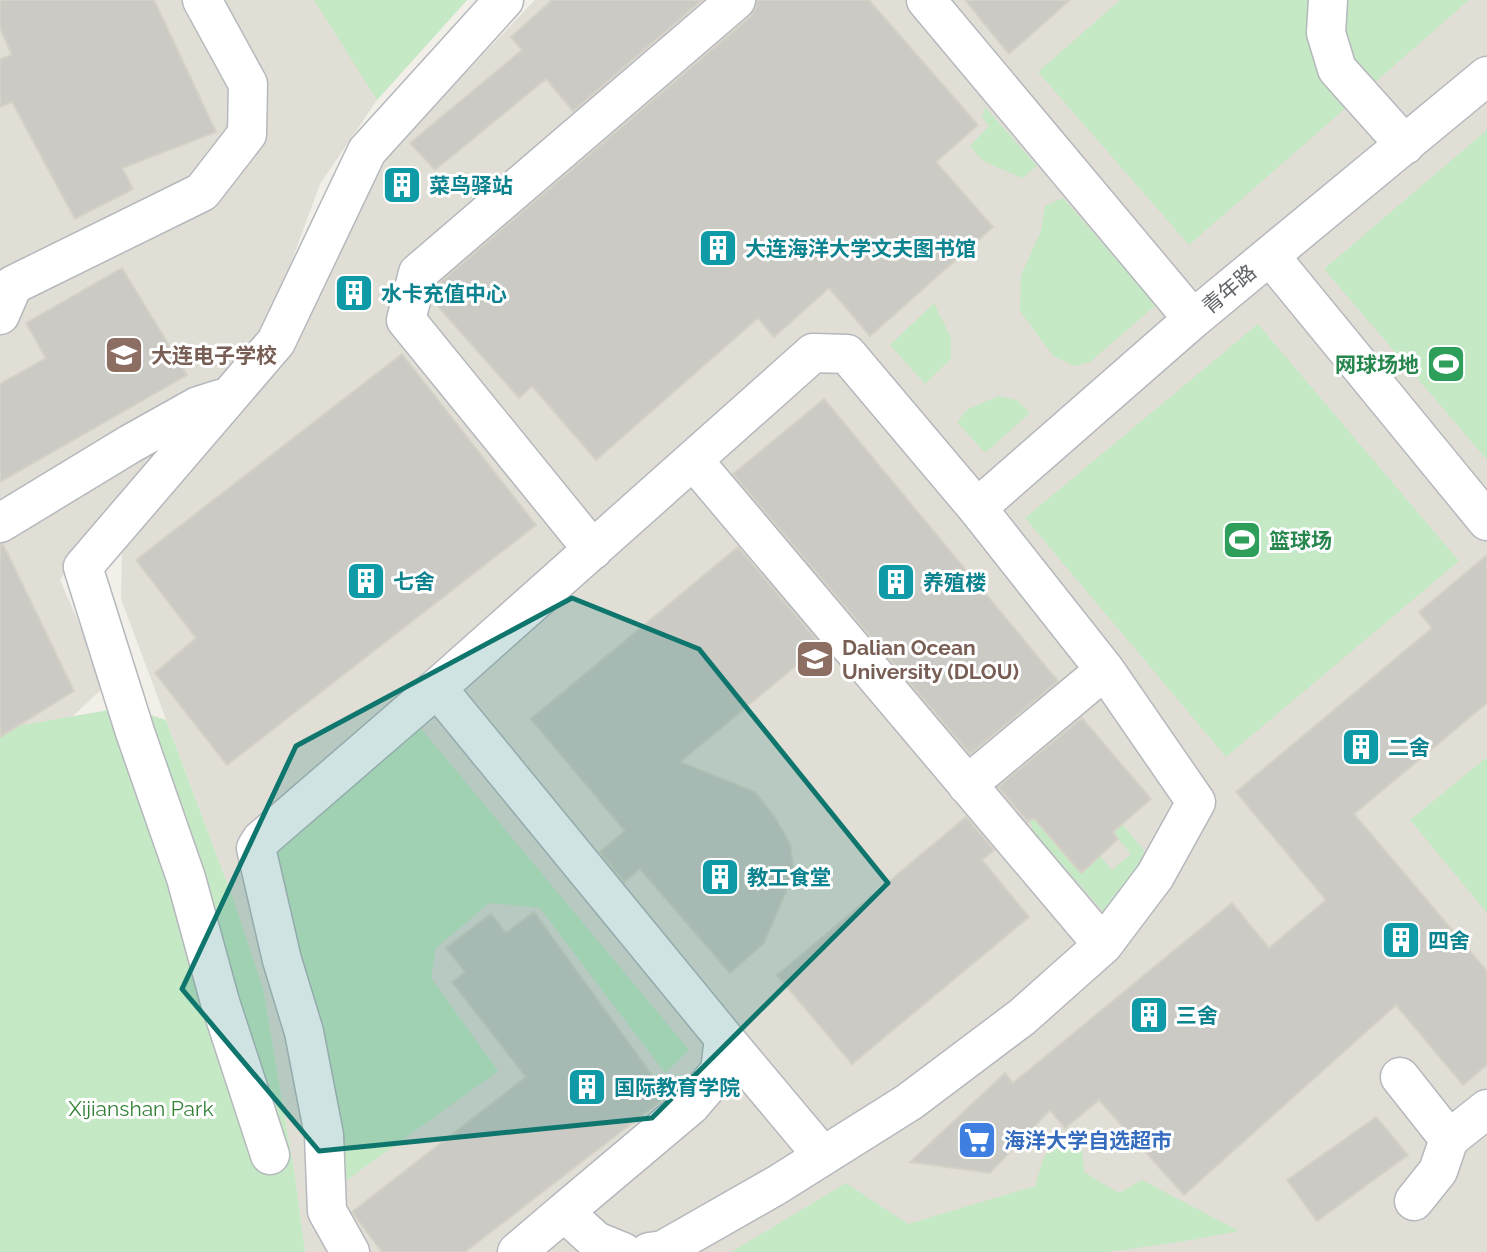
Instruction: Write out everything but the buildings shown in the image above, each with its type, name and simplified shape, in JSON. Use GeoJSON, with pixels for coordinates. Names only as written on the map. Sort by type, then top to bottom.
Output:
{"type":"FeatureCollection","features":[{"type":"Feature","properties":{"kind":"street"},"geometry":{"type":"LineString","coordinates":[[0,315],[13,285],[202,192],[247,134],[248,84],[202,0]]}},
{"type":"Feature","properties":{"kind":"street"},"geometry":{"type":"LineString","coordinates":[[270,1155],[220,1002],[186,878],[127,707],[83,567],[276,342],[367,151],[504,0]]}},
{"type":"Feature","properties":{"kind":"street"},"geometry":{"type":"LineString","coordinates":[[593,550],[407,320],[418,273],[736,0]]}},
{"type":"Feature","properties":{"kind":"street"},"geometry":{"type":"LineString","coordinates":[[926,0],[1193,319]]}},
{"type":"Feature","properties":{"kind":"street"},"geometry":{"type":"LineString","coordinates":[[1328,0],[1326,33],[1337,69],[1405,145]]}},
{"type":"Feature","properties":{"kind":"street","name":"青年路"},"geometry":{"type":"LineString","coordinates":[[977,508],[1193,319],[1487,76]]}},
{"type":"Feature","properties":{"kind":"street"},"geometry":{"type":"LineString","coordinates":[[1270,256],[1487,521]]}},
{"type":"Feature","properties":{"kind":"street"},"geometry":{"type":"LineString","coordinates":[[350,1252],[327,1211],[324,1135],[304,1032],[282,960],[256,848],[261,840],[437,688],[813,353],[847,354],[977,508],[1105,670],[1196,802],[1154,876],[1103,945],[1022,1017],[909,1102],[777,1185],[663,1250],[649,1252]]}},
{"type":"Feature","properties":{"kind":"street"},"geometry":{"type":"LineString","coordinates":[[0,523],[130,443],[198,406],[229,396]]}},
{"type":"Feature","properties":{"kind":"street"},"geometry":{"type":"LineString","coordinates":[[693,460],[1103,945]]}},
{"type":"Feature","properties":{"kind":"street"},"geometry":{"type":"LineString","coordinates":[[967,785],[1105,670]]}},
{"type":"Feature","properties":{"kind":"street"},"geometry":{"type":"LineString","coordinates":[[437,688],[822,1155]]}},
{"type":"Feature","properties":{"kind":"street"},"geometry":{"type":"LineString","coordinates":[[517,1252],[691,1105],[720,1070],[724,1038]]}},
{"type":"Feature","properties":{"kind":"street"},"geometry":{"type":"LineString","coordinates":[[1401,1077],[1449,1139]]}},
{"type":"Feature","properties":{"kind":"street"},"geometry":{"type":"LineString","coordinates":[[1414,1201],[1438,1171],[1449,1139],[1487,1109]]}},
{"type":"Feature","properties":{"kind":"street"},"geometry":{"type":"LineString","coordinates":[[564,1212],[596,1241],[624,1252]]}},
{"type":"Feature","properties":{"kind":"highlighted area"},"geometry":{"type":"Polygon","coordinates":[[[572,598],[699,649],[888,883],[652,1118],[319,1151],[182,989],[296,746],[572,598]]]}},
{"type":"Feature","properties":{"kind":"shaded area","name":"大连电子学校"},"geometry":{"type":"Polygon","coordinates":[[[0,0],[467,0],[377,100],[320,184],[266,331],[97,524],[60,580],[106,685],[71,718],[0,729],[0,0]]]}},
{"type":"Feature","properties":{"kind":"shaded area","name":"Dalian Ocean University (DLOU)"},"geometry":{"type":"Polygon","coordinates":[[[535,0],[1487,0],[1487,1252],[305,1252],[263,988],[235,904],[121,599],[122,552],[295,333],[373,170],[535,0]]]}},
{"type":"Feature","properties":{"kind":"green space"},"geometry":{"type":"Polygon","coordinates":[[[314,0],[467,0],[377,100],[314,0]]]}},
{"type":"Feature","properties":{"kind":"green space"},"geometry":{"type":"Polygon","coordinates":[[[1120,0],[1469,0],[1189,245],[1038,72],[1120,0]]]}},
{"type":"Feature","properties":{"kind":"green space"},"geometry":{"type":"Polygon","coordinates":[[[985,107],[1037,166],[1022,178],[983,161],[970,146],[989,126],[982,117],[985,107]]]}},
{"type":"Feature","properties":{"kind":"green space","name":"网球场地"},"geometry":{"type":"Polygon","coordinates":[[[1487,130],[1487,460],[1324,269],[1487,130]]]}},
{"type":"Feature","properties":{"kind":"green space"},"geometry":{"type":"Polygon","coordinates":[[[1063,198],[1156,305],[1090,362],[1074,366],[1053,356],[1020,311],[1021,275],[1041,231],[1045,206],[1063,198]]]}},
{"type":"Feature","properties":{"kind":"green space"},"geometry":{"type":"Polygon","coordinates":[[[934,303],[951,337],[951,359],[925,384],[890,345],[934,303]]]}},
{"type":"Feature","properties":{"kind":"green space","name":"篮球场"},"geometry":{"type":"Polygon","coordinates":[[[1258,324],[1459,561],[1226,757],[1025,518],[1258,324]]]}},
{"type":"Feature","properties":{"kind":"green space"},"geometry":{"type":"Polygon","coordinates":[[[999,396],[1017,400],[1030,413],[985,453],[957,422],[968,409],[999,396]]]}},
{"type":"Feature","properties":{"kind":"green space","name":"Xijianshan Park"},"geometry":{"type":"Polygon","coordinates":[[[126,707],[166,720],[235,904],[263,988],[305,1252],[0,1252],[0,729],[126,707]]]}},
{"type":"Feature","properties":{"kind":"green space"},"geometry":{"type":"Polygon","coordinates":[[[418,725],[689,1050],[665,1073],[540,908],[489,903],[436,948],[431,978],[498,1071],[347,1180],[270,852],[418,725]]]}},
{"type":"Feature","properties":{"kind":"green space"},"geometry":{"type":"Polygon","coordinates":[[[1487,757],[1487,913],[1410,820],[1487,757]]]}},
{"type":"Feature","properties":{"kind":"green space"},"geometry":{"type":"Polygon","coordinates":[[[1050,805],[1085,838],[1112,870],[1131,854],[1113,832],[1122,824],[1153,861],[1106,915],[1033,831],[1030,821],[1050,805]]]}},
{"type":"Feature","properties":{"kind":"green space"},"geometry":{"type":"Polygon","coordinates":[[[1058,1137],[1082,1148],[1084,1172],[1119,1193],[1142,1180],[1239,1231],[1107,1252],[731,1252],[846,1183],[908,1224],[1035,1186],[1044,1157],[1058,1137]]]}},
{"type":"Feature","properties":{"kind":"place","name":"菜鸟驿站"},"geometry":{"type":"Point","coordinates":[402,185]}},
{"type":"Feature","properties":{"kind":"place","name":"大连海洋大学文夫图书馆"},"geometry":{"type":"Point","coordinates":[718,248]}},
{"type":"Feature","properties":{"kind":"place","name":"水卡充值中心"},"geometry":{"type":"Point","coordinates":[354,293]}},
{"type":"Feature","properties":{"kind":"place","name":"大连电子学校"},"geometry":{"type":"Point","coordinates":[124,355]}},
{"type":"Feature","properties":{"kind":"place","name":"网球场地"},"geometry":{"type":"Point","coordinates":[1446,364]}},
{"type":"Feature","properties":{"kind":"place","name":"篮球场"},"geometry":{"type":"Point","coordinates":[1242,540]}},
{"type":"Feature","properties":{"kind":"place","name":"七舍"},"geometry":{"type":"Point","coordinates":[366,581]}},
{"type":"Feature","properties":{"kind":"place","name":"养殖楼"},"geometry":{"type":"Point","coordinates":[896,582]}},
{"type":"Feature","properties":{"kind":"place","name":"Dalian Ocean University (DLOU)"},"geometry":{"type":"Point","coordinates":[815,659]}},
{"type":"Feature","properties":{"kind":"place","name":"二舍"},"geometry":{"type":"Point","coordinates":[1361,747]}},
{"type":"Feature","properties":{"kind":"place","name":"教工食堂"},"geometry":{"type":"Point","coordinates":[720,877]}},
{"type":"Feature","properties":{"kind":"place","name":"四舍"},"geometry":{"type":"Point","coordinates":[1401,940]}},
{"type":"Feature","properties":{"kind":"place","name":"三舍"},"geometry":{"type":"Point","coordinates":[1149,1015]}},
{"type":"Feature","properties":{"kind":"place","name":"国际教育学院"},"geometry":{"type":"Point","coordinates":[587,1087]}},
{"type":"Feature","properties":{"kind":"place","name":"海洋大学自选超市"},"geometry":{"type":"Point","coordinates":[977,1140]}}]}
